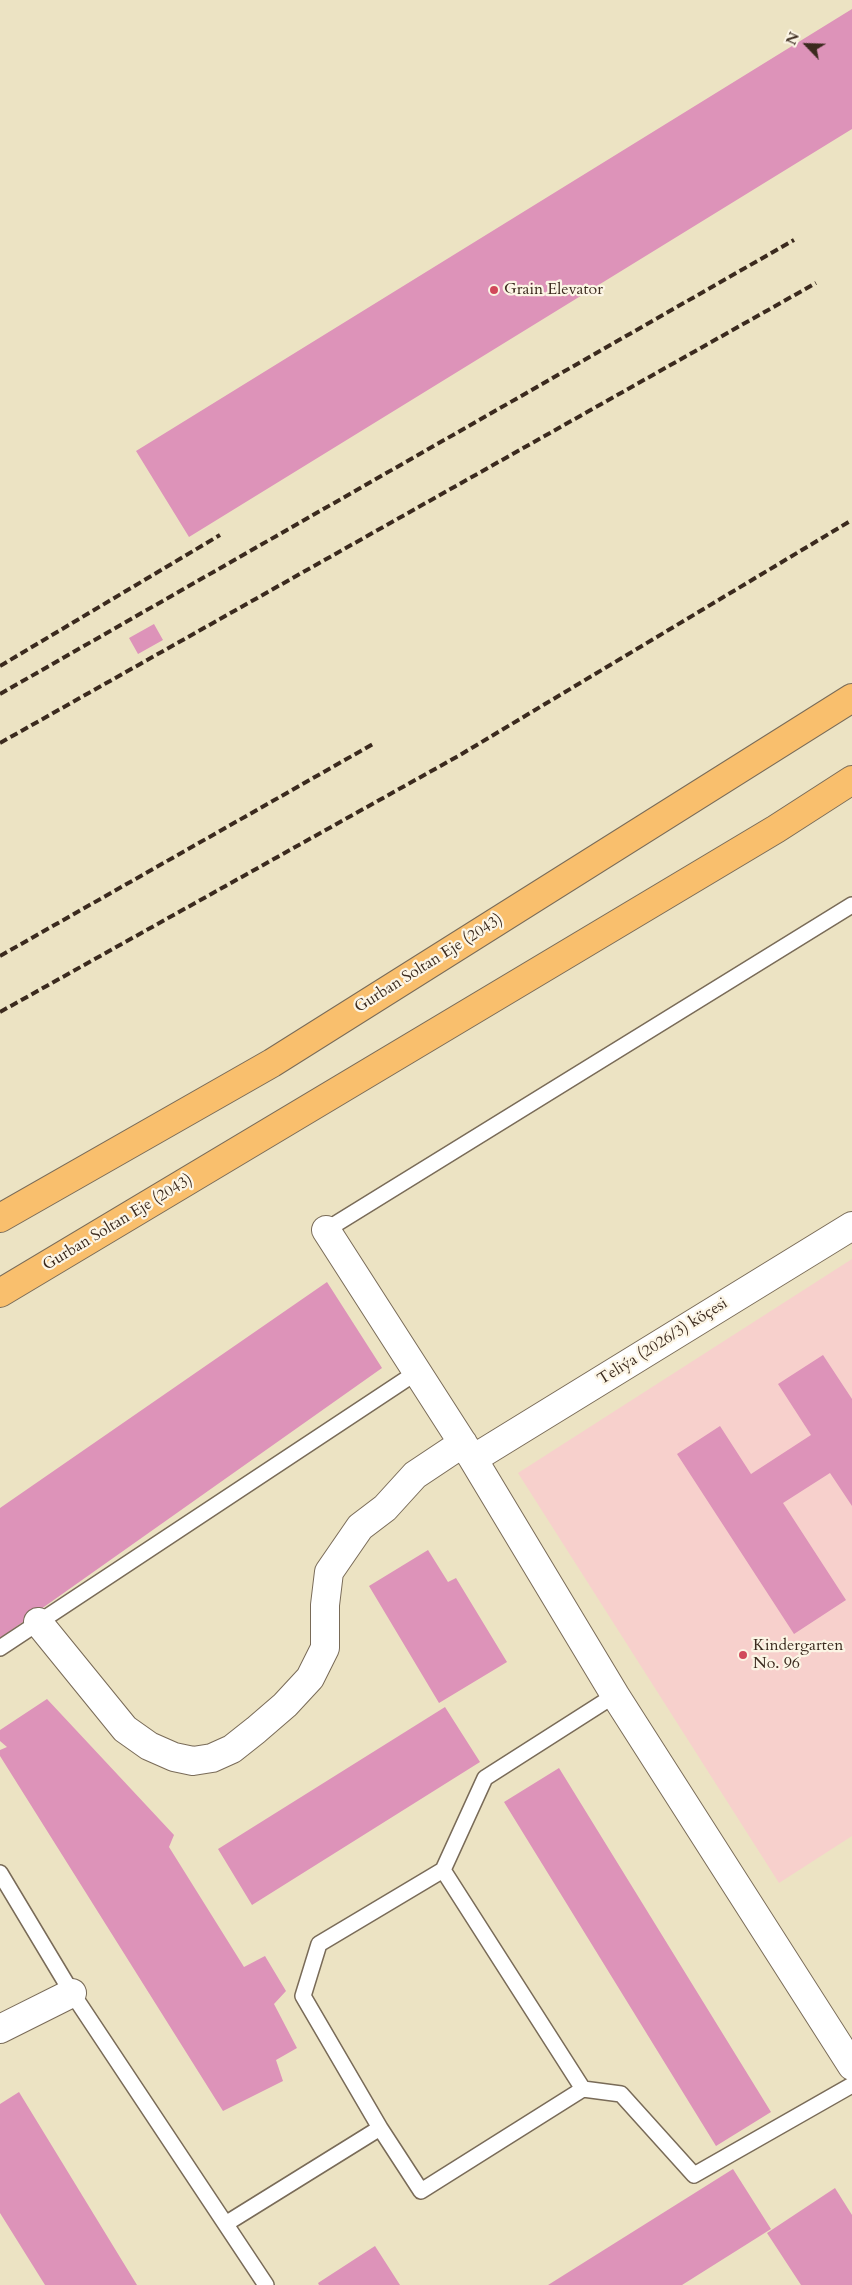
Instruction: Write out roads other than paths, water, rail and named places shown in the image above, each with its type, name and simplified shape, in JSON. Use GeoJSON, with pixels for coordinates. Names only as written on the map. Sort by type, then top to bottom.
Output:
{"type":"FeatureCollection","features":[{"type":"Feature","properties":{"kind":"highway","name":"Gurban Soltan Eje (2043)"},"geometry":{"type":"LineString","coordinates":[[0,1218],[272,1063],[852,698]]}},
{"type":"Feature","properties":{"kind":"highway","name":"Gurban Soltan Eje (2043)"},"geometry":{"type":"LineString","coordinates":[[0,1293],[776,829],[852,780]]}},
{"type":"Feature","properties":{"kind":"highway"},"geometry":{"type":"LineString","coordinates":[[776,829],[852,797]]}},
{"type":"Feature","properties":{"kind":"street","name":"Teliýa (2026/3) köçesi"},"geometry":{"type":"LineString","coordinates":[[38,1622],[125,1729],[149,1746],[174,1757],[193,1761],[212,1758],[232,1749],[285,1705],[310,1678],[324,1648],[324,1605],[329,1572],[360,1527],[385,1508],[415,1475],[468,1451],[852,1226]]}},
{"type":"Feature","properties":{"kind":"street"},"geometry":{"type":"LineString","coordinates":[[326,1230],[468,1451],[615,1695],[848,2049]]}},
{"type":"Feature","properties":{"kind":"street"},"geometry":{"type":"LineString","coordinates":[[0,2029],[72,1993]]}},
{"type":"Feature","properties":{"kind":"lane"},"geometry":{"type":"LineString","coordinates":[[326,1230],[852,905]]}},
{"type":"Feature","properties":{"kind":"lane"},"geometry":{"type":"LineString","coordinates":[[0,1648],[417,1372]]}},
{"type":"Feature","properties":{"kind":"lane"},"geometry":{"type":"LineString","coordinates":[[615,1695],[485,1778],[443,1870],[319,1944],[303,1996],[380,2128],[421,2191],[583,2089],[621,2094],[694,2175],[852,2085]]}},
{"type":"Feature","properties":{"kind":"lane"},"geometry":{"type":"LineString","coordinates":[[443,1870],[583,2089]]}},
{"type":"Feature","properties":{"kind":"lane"},"geometry":{"type":"LineString","coordinates":[[0,1873],[72,1993],[227,2223],[266,2285]]}},
{"type":"Feature","properties":{"kind":"lane"},"geometry":{"type":"LineString","coordinates":[[227,2223],[380,2128]]}},
{"type":"Feature","properties":{"kind":"railway"},"geometry":{"type":"LineString","coordinates":[[0,694],[794,240]]}},
{"type":"Feature","properties":{"kind":"railway"},"geometry":{"type":"LineString","coordinates":[[0,743],[816,283]]}},
{"type":"Feature","properties":{"kind":"railway"},"geometry":{"type":"LineString","coordinates":[[0,1012],[460,755],[852,520]]}},
{"type":"Feature","properties":{"kind":"railway"},"geometry":{"type":"LineString","coordinates":[[0,666],[220,535]]}},
{"type":"Feature","properties":{"kind":"railway"},"geometry":{"type":"LineString","coordinates":[[0,956],[373,744]]}},
{"type":"Feature","properties":{"kind":"place","name":"Grain Elevator"},"geometry":{"type":"Point","coordinates":[494,290]}},
{"type":"Feature","properties":{"kind":"place","name":"Kindergarten No. 96"},"geometry":{"type":"Point","coordinates":[743,1655]}}]}
